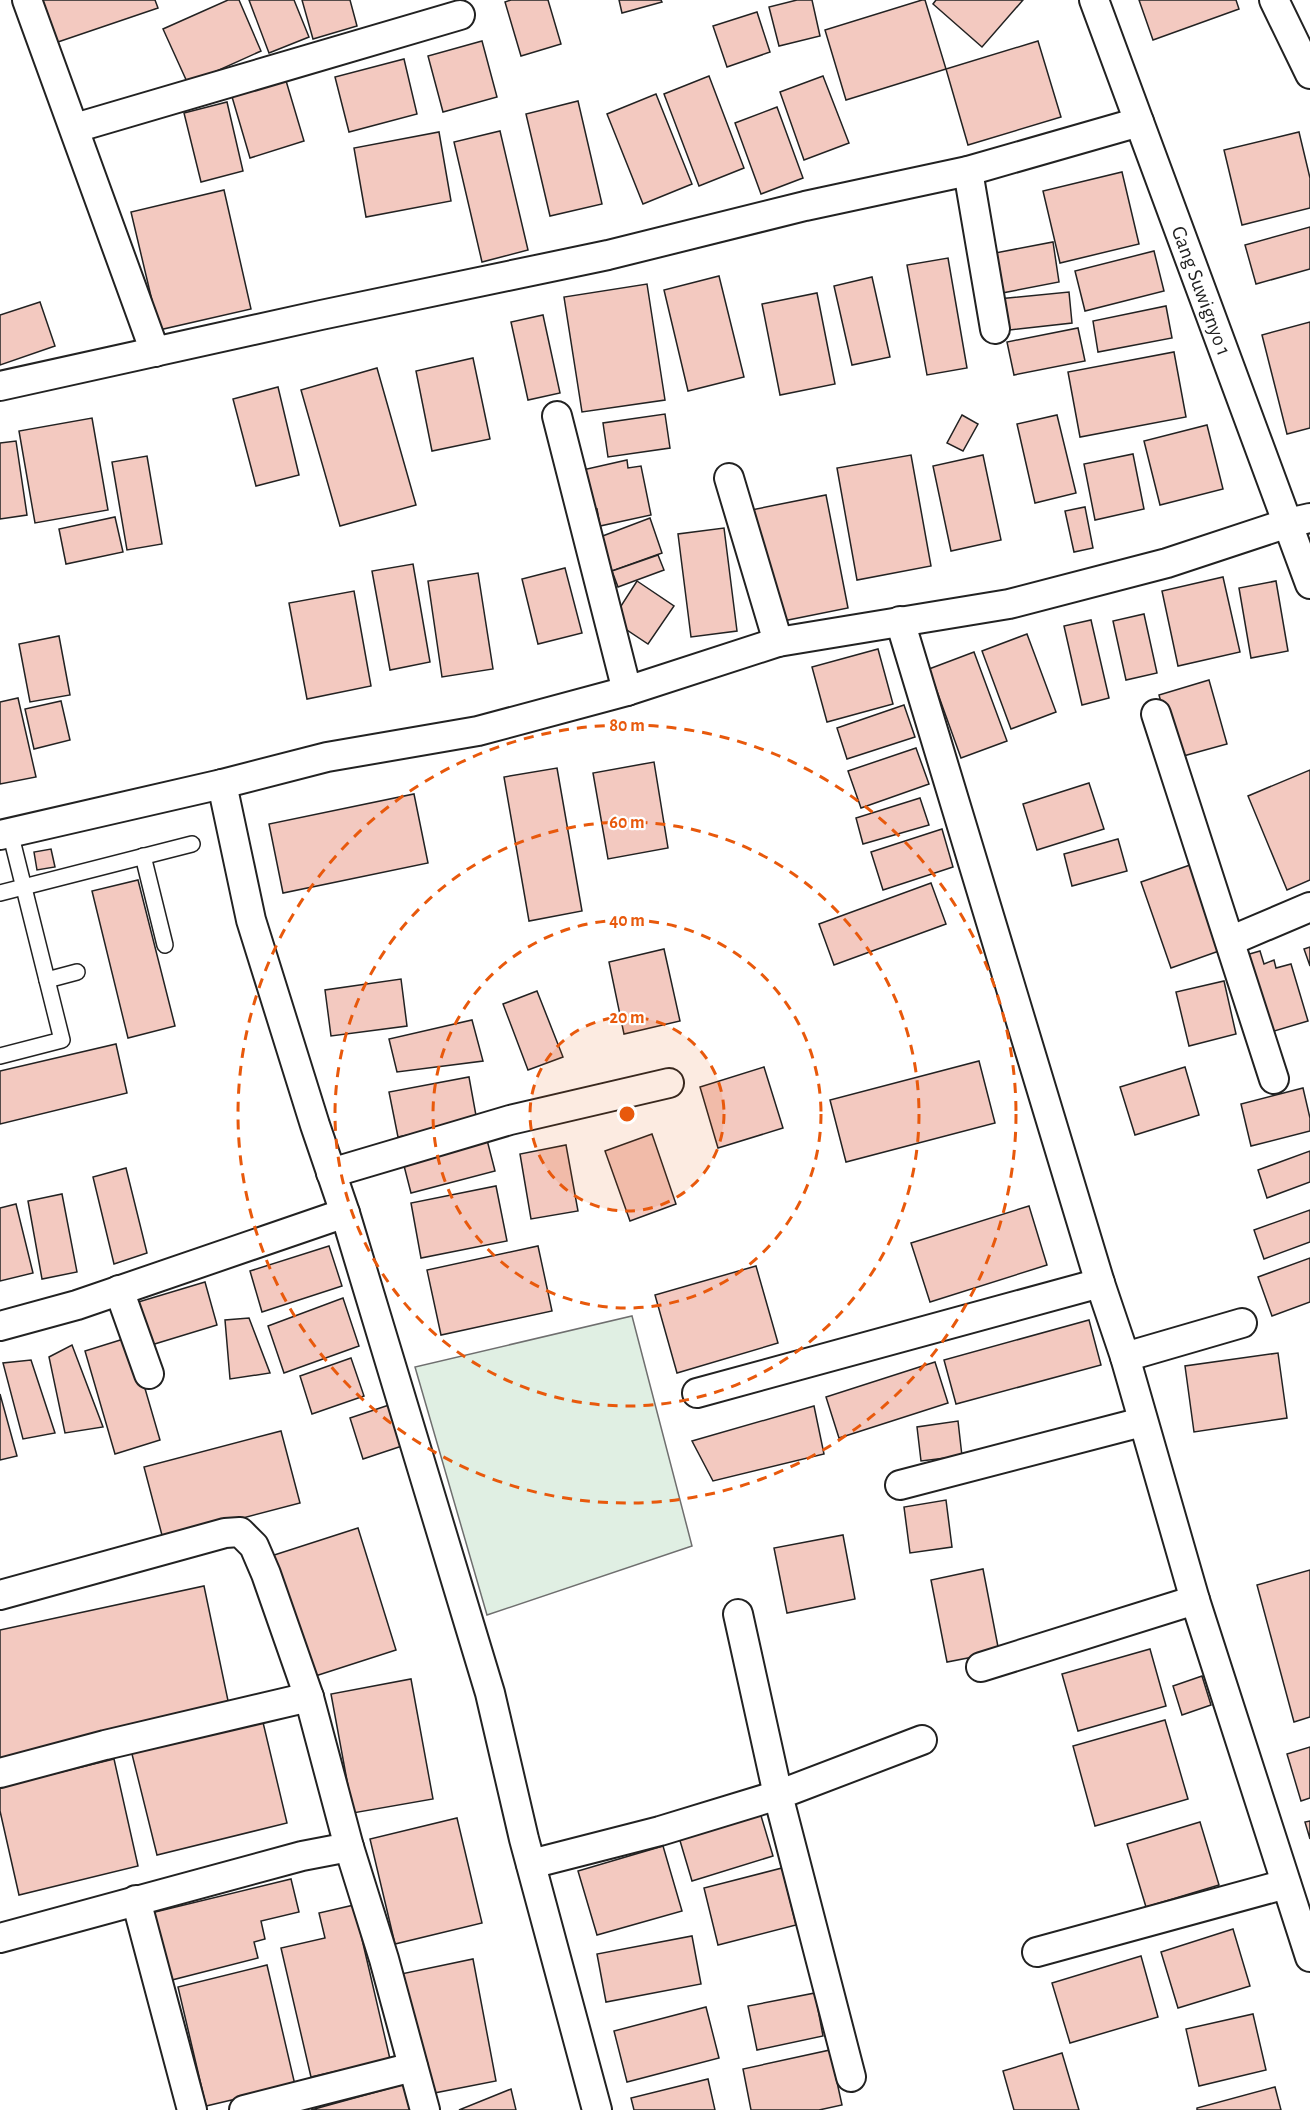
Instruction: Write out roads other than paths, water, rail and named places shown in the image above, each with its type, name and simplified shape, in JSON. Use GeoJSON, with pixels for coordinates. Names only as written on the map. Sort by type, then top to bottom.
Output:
{"type":"FeatureCollection","features":[{"type":"Feature","properties":{"kind":"street"},"geometry":{"type":"LineString","coordinates":[[27,0],[155,352]]}},
{"type":"Feature","properties":{"kind":"street","name":"Gang Suwignyo 1"},"geometry":{"type":"LineString","coordinates":[[1094,0],[1139,122],[1299,521],[1310,584]]}},
{"type":"Feature","properties":{"kind":"street"},"geometry":{"type":"LineString","coordinates":[[1274,0],[1310,74]]}},
{"type":"Feature","properties":{"kind":"street"},"geometry":{"type":"LineString","coordinates":[[75,128],[460,15]]}},
{"type":"Feature","properties":{"kind":"street"},"geometry":{"type":"LineString","coordinates":[[0,386],[608,255],[805,206],[968,171],[1139,122]]}},
{"type":"Feature","properties":{"kind":"street"},"geometry":{"type":"LineString","coordinates":[[968,171],[995,329]]}},
{"type":"Feature","properties":{"kind":"street"},"geometry":{"type":"LineString","coordinates":[[557,416],[627,691]]}},
{"type":"Feature","properties":{"kind":"street"},"geometry":{"type":"LineString","coordinates":[[729,478],[778,642]]}},
{"type":"Feature","properties":{"kind":"street"},"geometry":{"type":"LineString","coordinates":[[5,833],[222,784],[327,757],[478,730],[627,691],[778,642],[1009,604],[1167,563],[1299,521]]}},
{"type":"Feature","properties":{"kind":"street"},"geometry":{"type":"LineString","coordinates":[[900,621],[1100,1283],[1125,1358],[1195,1600],[1310,1958]]}},
{"type":"Feature","properties":{"kind":"street"},"geometry":{"type":"LineString","coordinates":[[1156,714],[1274,1079]]}},
{"type":"Feature","properties":{"kind":"street"},"geometry":{"type":"LineString","coordinates":[[222,784],[251,920],[345,1213],[490,1694],[531,1864],[597,2110]]}},
{"type":"Feature","properties":{"kind":"street"},"geometry":{"type":"LineString","coordinates":[[1230,940],[1310,907]]}},
{"type":"Feature","properties":{"kind":"street"},"geometry":{"type":"LineString","coordinates":[[331,1173],[510,1120],[669,1083]]}},
{"type":"Feature","properties":{"kind":"street"},"geometry":{"type":"LineString","coordinates":[[0,1326],[76,1305],[345,1213]]}},
{"type":"Feature","properties":{"kind":"street"},"geometry":{"type":"LineString","coordinates":[[697,1393],[1100,1283]]}},
{"type":"Feature","properties":{"kind":"street"},"geometry":{"type":"LineString","coordinates":[[119,1290],[149,1374]]}},
{"type":"Feature","properties":{"kind":"street"},"geometry":{"type":"LineString","coordinates":[[1125,1358],[1242,1323]]}},
{"type":"Feature","properties":{"kind":"street"},"geometry":{"type":"LineString","coordinates":[[900,1485],[1142,1422]]}},
{"type":"Feature","properties":{"kind":"street"},"geometry":{"type":"LineString","coordinates":[[0,1594],[225,1533],[240,1532],[254,1546],[309,1697],[349,1847],[384,1959],[424,2110]]}},
{"type":"Feature","properties":{"kind":"street"},"geometry":{"type":"LineString","coordinates":[[981,1667],[1195,1600]]}},
{"type":"Feature","properties":{"kind":"street"},"geometry":{"type":"LineString","coordinates":[[738,1614],[778,1795],[851,2077]]}},
{"type":"Feature","properties":{"kind":"street"},"geometry":{"type":"LineString","coordinates":[[0,1773],[105,1745],[309,1697]]}},
{"type":"Feature","properties":{"kind":"street"},"geometry":{"type":"LineString","coordinates":[[531,1864],[671,1828],[778,1795],[922,1740]]}},
{"type":"Feature","properties":{"kind":"street"},"geometry":{"type":"LineString","coordinates":[[0,1938],[302,1856],[349,1847]]}},
{"type":"Feature","properties":{"kind":"street"},"geometry":{"type":"LineString","coordinates":[[1037,1952],[1286,1884]]}},
{"type":"Feature","properties":{"kind":"street"},"geometry":{"type":"LineString","coordinates":[[136,1900],[192,2110]]}},
{"type":"Feature","properties":{"kind":"street"},"geometry":{"type":"LineString","coordinates":[[244,2110],[413,2067]]}},
{"type":"Feature","properties":{"kind":"lane"},"geometry":{"type":"LineString","coordinates":[[0,1056],[62,1040],[24,887],[5,833]]}},
{"type":"Feature","properties":{"kind":"lane"},"geometry":{"type":"LineString","coordinates":[[0,893],[192,844]]}},
{"type":"Feature","properties":{"kind":"lane"},"geometry":{"type":"LineString","coordinates":[[143,856],[165,945]]}},
{"type":"Feature","properties":{"kind":"lane"},"geometry":{"type":"LineString","coordinates":[[47,980],[77,972]]}}]}
